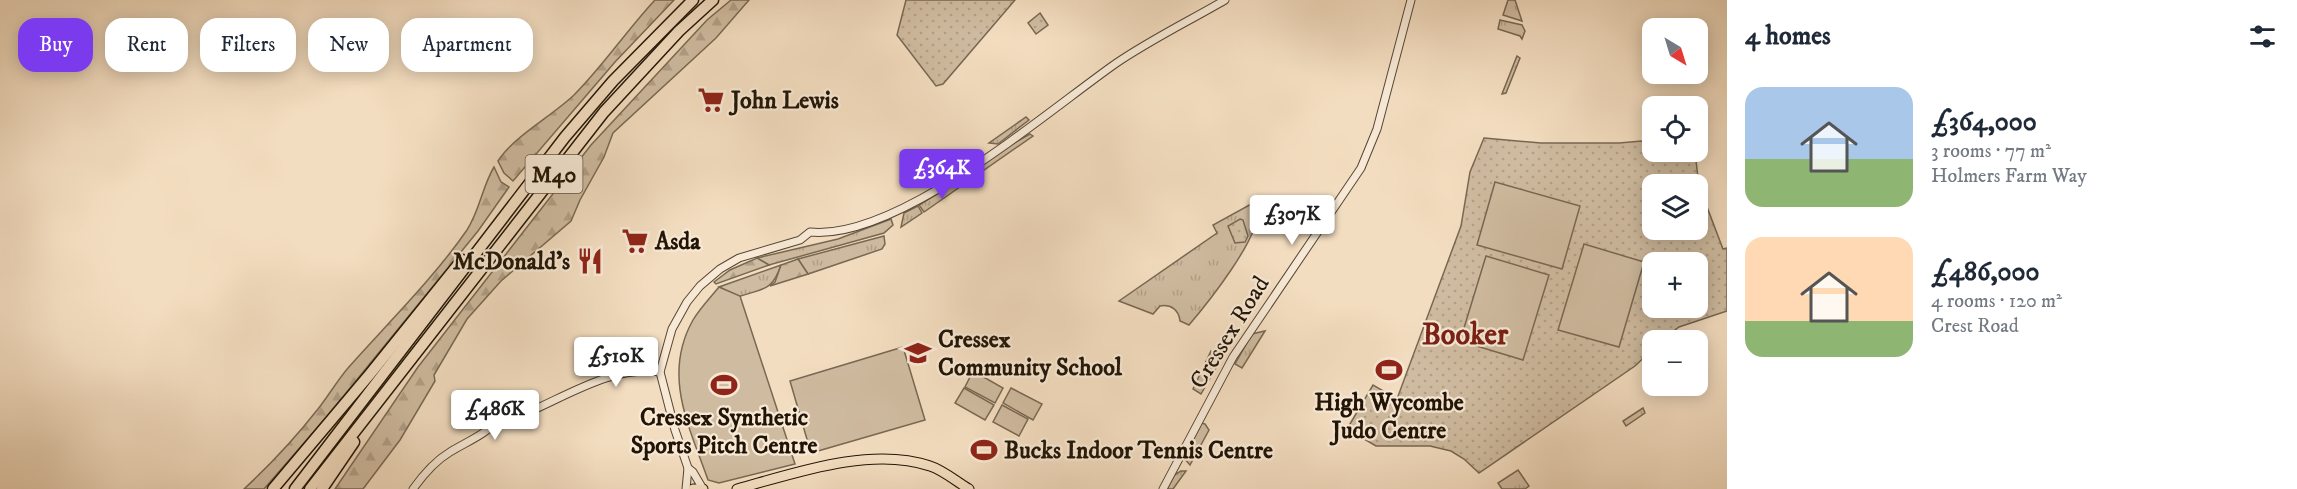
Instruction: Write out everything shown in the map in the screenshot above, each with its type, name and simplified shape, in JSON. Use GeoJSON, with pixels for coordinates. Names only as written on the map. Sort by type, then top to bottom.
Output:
{"type":"FeatureCollection","features":[{"type":"Feature","properties":{"kind":"highway","name":"M40"},"geometry":{"type":"LineString","coordinates":[[273,489],[613,81],[693,0]]}},
{"type":"Feature","properties":{"kind":"highway","name":"M40"},"geometry":{"type":"LineString","coordinates":[[310,489],[604,112],[679,31],[713,0]]}},
{"type":"Feature","properties":{"kind":"highway","name":"M40"},"geometry":{"type":"LineString","coordinates":[[295,489],[544,164]]}},
{"type":"Feature","properties":{"kind":"highway","name":"M40"},"geometry":{"type":"LineString","coordinates":[[281,489],[390,358],[420,326]]}},
{"type":"Feature","properties":{"kind":"highway","name":"M40"},"geometry":{"type":"LineString","coordinates":[[322,489],[409,360]]}},
{"type":"Feature","properties":{"kind":"highway"},"geometry":{"type":"LineString","coordinates":[[737,489],[828,464],[884,458],[931,466],[969,489]]}},
{"type":"Feature","properties":{"kind":"highway"},"geometry":{"type":"LineString","coordinates":[[693,489],[703,489]]}},
{"type":"Feature","properties":{"kind":"street"},"geometry":{"type":"LineString","coordinates":[[686,489],[688,468],[660,372],[672,328],[700,286],[720,269],[739,258],[800,240],[810,232],[849,230],[911,205],[994,152],[1118,62],[1226,0]]}},
{"type":"Feature","properties":{"kind":"street","name":"Cressex Road"},"geometry":{"type":"LineString","coordinates":[[1163,489],[1233,357],[1361,168],[1377,129],[1411,0]]}},
{"type":"Feature","properties":{"kind":"street"},"geometry":{"type":"LineString","coordinates":[[413,489],[422,476],[447,453],[481,435],[501,417],[517,417],[619,374],[649,370],[660,372]]}},
{"type":"Feature","properties":{"kind":"street"},"geometry":{"type":"LineString","coordinates":[[688,468],[703,489]]}},
{"type":"Feature","properties":{"kind":"green space"},"geometry":{"type":"Polygon","coordinates":[[[655,0],[674,0],[615,62],[513,181],[504,173],[498,161],[505,152],[574,95],[655,0]]]}},
{"type":"Feature","properties":{"kind":"green space"},"geometry":{"type":"Polygon","coordinates":[[[731,0],[749,0],[716,38],[613,133],[604,157],[571,221],[501,281],[467,319],[434,375],[435,381],[400,440],[363,489],[335,489],[418,367],[591,145],[707,20],[731,0]]]}},
{"type":"Feature","properties":{"kind":"green space"},"geometry":{"type":"Polygon","coordinates":[[[906,0],[1015,0],[943,84],[936,86],[897,35],[906,0]]]}},
{"type":"Feature","properties":{"kind":"green space"},"geometry":{"type":"Polygon","coordinates":[[[1508,0],[1515,0],[1522,21],[1503,15],[1508,0]]]}},
{"type":"Feature","properties":{"kind":"green space"},"geometry":{"type":"Polygon","coordinates":[[[1040,13],[1048,25],[1036,34],[1028,23],[1040,13]]]}},
{"type":"Feature","properties":{"kind":"green space"},"geometry":{"type":"Polygon","coordinates":[[[1500,20],[1522,25],[1525,31],[1522,39],[1520,36],[1498,29],[1500,20]]]}},
{"type":"Feature","properties":{"kind":"green space"},"geometry":{"type":"Polygon","coordinates":[[[1517,56],[1520,58],[1506,93],[1502,94],[1517,56]]]}},
{"type":"Feature","properties":{"kind":"green space"},"geometry":{"type":"Polygon","coordinates":[[[1026,117],[1029,120],[998,144],[989,143],[1026,117]]]}},
{"type":"Feature","properties":{"kind":"green space"},"geometry":{"type":"Polygon","coordinates":[[[1030,134],[1033,136],[924,212],[919,205],[1012,144],[1030,134]]]}},
{"type":"Feature","properties":{"kind":"green space"},"geometry":{"type":"Polygon","coordinates":[[[1484,138],[1541,143],[1642,141],[1642,162],[1696,162],[1698,174],[1642,174],[1642,240],[1708,240],[1708,210],[1723,249],[1727,248],[1727,311],[1708,317],[1708,252],[1642,252],[1642,318],[1706,318],[1675,330],[1642,330],[1642,359],[1635,366],[1479,473],[1451,451],[1430,446],[1376,446],[1347,429],[1373,385],[1397,399],[1461,226],[1470,172],[1484,138]]]}},
{"type":"Feature","properties":{"kind":"green space"},"geometry":{"type":"Polygon","coordinates":[[[494,167],[501,182],[509,187],[478,231],[324,420],[264,489],[244,489],[301,430],[348,368],[454,248],[471,222],[494,167]]]}},
{"type":"Feature","properties":{"kind":"green space"},"geometry":{"type":"Polygon","coordinates":[[[1495,182],[1580,206],[1562,269],[1477,245],[1495,182]]]}},
{"type":"Feature","properties":{"kind":"green space"},"geometry":{"type":"Polygon","coordinates":[[[1253,203],[1257,211],[1256,223],[1242,253],[1189,325],[1180,321],[1178,314],[1171,307],[1160,306],[1153,314],[1119,301],[1217,233],[1213,225],[1253,203]]]}},
{"type":"Feature","properties":{"kind":"green space"},"geometry":{"type":"Polygon","coordinates":[[[918,206],[922,213],[901,227],[904,213],[918,206]]]}},
{"type":"Feature","properties":{"kind":"green space"},"geometry":{"type":"Polygon","coordinates":[[[891,219],[893,225],[884,233],[769,265],[757,258],[838,239],[891,219]]]}},
{"type":"Feature","properties":{"kind":"green space"},"geometry":{"type":"Polygon","coordinates":[[[1240,219],[1243,220],[1248,236],[1245,242],[1235,243],[1228,226],[1240,219]]]}},
{"type":"Feature","properties":{"kind":"green space"},"geometry":{"type":"Polygon","coordinates":[[[884,236],[885,244],[882,249],[808,274],[798,259],[884,236]]]}},
{"type":"Feature","properties":{"kind":"green space"},"geometry":{"type":"Polygon","coordinates":[[[1584,244],[1642,261],[1642,269],[1619,347],[1558,330],[1584,244]]]}},
{"type":"Feature","properties":{"kind":"green space"},"geometry":{"type":"Polygon","coordinates":[[[1486,256],[1549,275],[1523,360],[1460,341],[1486,256]]]}},
{"type":"Feature","properties":{"kind":"green space"},"geometry":{"type":"Polygon","coordinates":[[[757,258],[769,265],[716,284],[714,282],[730,270],[757,258]]]}},
{"type":"Feature","properties":{"kind":"green space"},"geometry":{"type":"Polygon","coordinates":[[[798,259],[808,274],[770,286],[775,282],[781,265],[798,259]]]}},
{"type":"Feature","properties":{"kind":"green space"},"geometry":{"type":"Polygon","coordinates":[[[781,265],[778,274],[766,288],[738,297],[719,287],[781,265]]]}},
{"type":"Feature","properties":{"kind":"green space","name":"Cressex Synthetic Sports Pitch Centre"},"geometry":{"type":"Polygon","coordinates":[[[719,287],[740,296],[795,464],[719,483],[708,480],[687,420],[679,381],[684,340],[693,320],[719,287]]]}},
{"type":"Feature","properties":{"kind":"green space"},"geometry":{"type":"Polygon","coordinates":[[[1265,331],[1242,368],[1235,364],[1252,334],[1265,331]]]}},
{"type":"Feature","properties":{"kind":"green space"},"geometry":{"type":"Polygon","coordinates":[[[903,347],[925,420],[811,453],[790,381],[903,347]]]}},
{"type":"Feature","properties":{"kind":"green space"},"geometry":{"type":"Polygon","coordinates":[[[1211,351],[1221,359],[1201,394],[1193,389],[1211,351]]]}},
{"type":"Feature","properties":{"kind":"green space"},"geometry":{"type":"Polygon","coordinates":[[[973,371],[1003,388],[995,403],[965,387],[973,371]]]}},
{"type":"Feature","properties":{"kind":"green space"},"geometry":{"type":"Polygon","coordinates":[[[964,388],[994,405],[985,420],[955,403],[964,388]]]}},
{"type":"Feature","properties":{"kind":"green space"},"geometry":{"type":"Polygon","coordinates":[[[1011,388],[1042,404],[1033,420],[1003,403],[1011,388]]]}},
{"type":"Feature","properties":{"kind":"green space"},"geometry":{"type":"Polygon","coordinates":[[[1002,405],[1028,419],[1019,436],[993,422],[1002,405]]]}},
{"type":"Feature","properties":{"kind":"green space"},"geometry":{"type":"Polygon","coordinates":[[[1643,408],[1645,413],[1626,426],[1623,421],[1643,408]]]}},
{"type":"Feature","properties":{"kind":"green space"},"geometry":{"type":"Polygon","coordinates":[[[1201,423],[1205,424],[1209,430],[1190,465],[1184,458],[1201,423]]]}},
{"type":"Feature","properties":{"kind":"green space"},"geometry":{"type":"Polygon","coordinates":[[[1518,470],[1529,486],[1525,489],[1502,489],[1498,483],[1518,470]]]}},
{"type":"Feature","properties":{"kind":"green space"},"geometry":{"type":"Polygon","coordinates":[[[1186,471],[1173,489],[1166,489],[1174,475],[1186,471]]]}},
{"type":"Feature","properties":{"kind":"place","name":"John Lewis"},"geometry":{"type":"Point","coordinates":[711,100]}},
{"type":"Feature","properties":{"kind":"place","name":"Asda"},"geometry":{"type":"Point","coordinates":[635,241]}},
{"type":"Feature","properties":{"kind":"place","name":"McDonald's"},"geometry":{"type":"Point","coordinates":[590,261]}},
{"type":"Feature","properties":{"kind":"place","name":"Cressex Community School"},"geometry":{"type":"Point","coordinates":[918,353]}},
{"type":"Feature","properties":{"kind":"place","name":"High Wycombe Judo Centre"},"geometry":{"type":"Point","coordinates":[1389,370]}},
{"type":"Feature","properties":{"kind":"place","name":"Cressex Synthetic Sports Pitch Centre"},"geometry":{"type":"Point","coordinates":[724,385]}},
{"type":"Feature","properties":{"kind":"place","name":"Bucks Indoor Tennis Centre"},"geometry":{"type":"Point","coordinates":[984,450]}},
{"type":"Feature","properties":{"kind":"district","name":"Booker"},"geometry":{"type":"Point","coordinates":[1465,334]}}]}
